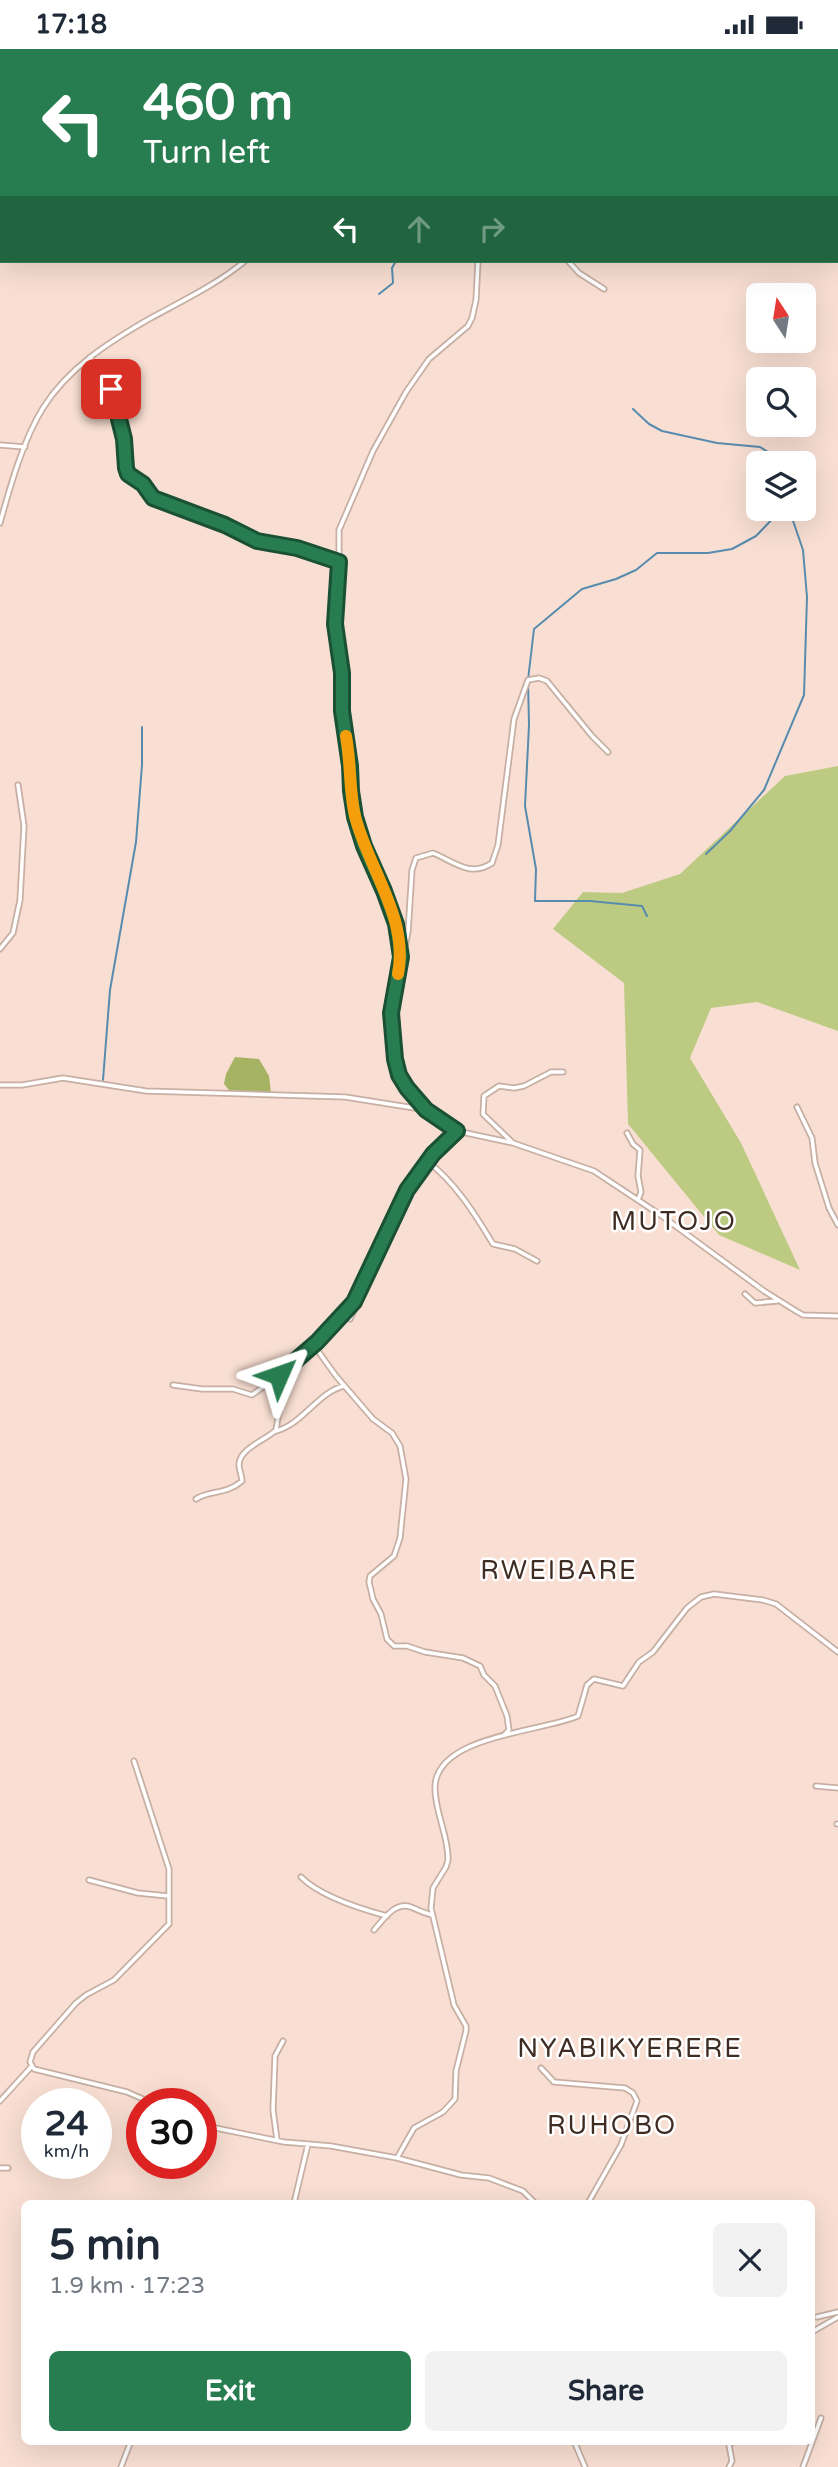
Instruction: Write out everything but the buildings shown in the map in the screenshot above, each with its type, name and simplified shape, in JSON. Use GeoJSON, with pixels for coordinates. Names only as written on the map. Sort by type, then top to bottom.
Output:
{"type":"FeatureCollection","features":[{"type":"Feature","properties":{"kind":"street"},"geometry":{"type":"LineString","coordinates":[[0,523],[24,447],[41,410],[57,388],[90,357],[141,324],[223,278],[242,263]]}},
{"type":"Feature","properties":{"kind":"street"},"geometry":{"type":"LineString","coordinates":[[401,957],[396,924],[364,846],[351,791],[342,711],[342,673],[335,624],[339,530],[386,425],[429,359],[468,326],[476,300],[478,263]]}},
{"type":"Feature","properties":{"kind":"street"},"geometry":{"type":"LineString","coordinates":[[570,263],[579,273],[604,289]]}},
{"type":"Feature","properties":{"kind":"street"},"geometry":{"type":"LineString","coordinates":[[90,357],[120,404],[119,419],[128,474],[143,484],[153,498],[225,525],[257,541],[297,548],[339,562]]}},
{"type":"Feature","properties":{"kind":"street"},"geometry":{"type":"LineString","coordinates":[[0,445],[24,447]]}},
{"type":"Feature","properties":{"kind":"street"},"geometry":{"type":"LineString","coordinates":[[608,752],[547,681],[533,678],[526,682],[514,719],[508,781],[495,857],[488,866],[475,869],[460,867],[433,853],[416,857],[412,870],[408,932],[391,1013],[399,1075],[426,1110],[457,1131],[513,1143],[594,1171],[803,1315],[838,1316]]}},
{"type":"Feature","properties":{"kind":"street"},"geometry":{"type":"LineString","coordinates":[[0,949],[9,940],[18,916],[24,826],[18,785]]}},
{"type":"Feature","properties":{"kind":"street"},"geometry":{"type":"LineString","coordinates":[[513,1143],[483,1114],[484,1096],[499,1086],[524,1086],[551,1072],[563,1072]]}},
{"type":"Feature","properties":{"kind":"street"},"geometry":{"type":"LineString","coordinates":[[0,1085],[22,1086],[63,1078],[146,1091],[345,1097],[426,1110]]}},
{"type":"Feature","properties":{"kind":"street"},"geometry":{"type":"LineString","coordinates":[[797,1107],[812,1138],[815,1163],[828,1208],[838,1225]]}},
{"type":"Feature","properties":{"kind":"street"},"geometry":{"type":"LineString","coordinates":[[173,1385],[233,1389],[252,1395],[317,1342],[356,1298],[407,1190],[427,1161],[457,1131]]}},
{"type":"Feature","properties":{"kind":"street"},"geometry":{"type":"LineString","coordinates":[[627,1133],[640,1150],[638,1200]]}},
{"type":"Feature","properties":{"kind":"street"},"geometry":{"type":"LineString","coordinates":[[427,1161],[440,1171],[471,1209],[493,1244],[515,1249],[537,1261]]}},
{"type":"Feature","properties":{"kind":"street"},"geometry":{"type":"LineString","coordinates":[[745,1294],[755,1303],[779,1300]]}},
{"type":"Feature","properties":{"kind":"street"},"geometry":{"type":"LineString","coordinates":[[350,1319],[359,1299],[356,1298]]}},
{"type":"Feature","properties":{"kind":"street"},"geometry":{"type":"LineString","coordinates":[[317,1342],[323,1359],[345,1386],[373,1419],[397,1438],[403,1460],[406,1488],[400,1538],[394,1556],[370,1576],[369,1582],[387,1639],[394,1646],[407,1646],[463,1658],[480,1666],[484,1675],[495,1686],[507,1716],[509,1731],[504,1736]]}},
{"type":"Feature","properties":{"kind":"street"},"geometry":{"type":"LineString","coordinates":[[274,1432],[279,1411],[275,1392],[279,1375]]}},
{"type":"Feature","properties":{"kind":"street"},"geometry":{"type":"LineString","coordinates":[[196,1499],[239,1485],[242,1481],[239,1468],[241,1458],[255,1444],[274,1432],[285,1429],[327,1395],[345,1386]]}},
{"type":"Feature","properties":{"kind":"street"},"geometry":{"type":"LineString","coordinates":[[397,2158],[414,2128],[443,2112],[455,2099],[456,2071],[466,2031],[454,2005],[431,1908],[433,1888],[448,1860],[435,1784],[440,1769],[457,1754],[492,1738],[578,1716],[587,1685],[594,1679],[623,1686],[639,1662],[653,1653],[687,1608],[706,1595],[776,1604],[838,1651]]}},
{"type":"Feature","properties":{"kind":"street"},"geometry":{"type":"LineString","coordinates":[[0,2101],[2,2094],[31,2067],[33,2052],[76,2003],[114,1980],[168,1927],[169,1869],[134,1761]]}},
{"type":"Feature","properties":{"kind":"street"},"geometry":{"type":"LineString","coordinates":[[816,1786],[838,1788]]}},
{"type":"Feature","properties":{"kind":"street"},"geometry":{"type":"LineString","coordinates":[[301,1877],[310,1887],[364,1910],[387,1916]]}},
{"type":"Feature","properties":{"kind":"street"},"geometry":{"type":"LineString","coordinates":[[89,1880],[138,1893],[168,1896]]}},
{"type":"Feature","properties":{"kind":"street"},"geometry":{"type":"LineString","coordinates":[[374,1930],[400,1906],[410,1906],[432,1915]]}},
{"type":"Feature","properties":{"kind":"street"},"geometry":{"type":"LineString","coordinates":[[276,2140],[273,2110],[275,2056],[283,2042]]}},
{"type":"Feature","properties":{"kind":"street"},"geometry":{"type":"LineString","coordinates":[[31,2067],[126,2091]]}},
{"type":"Feature","properties":{"kind":"street"},"geometry":{"type":"LineString","coordinates":[[541,2068],[554,2082],[625,2088],[633,2093],[637,2101],[621,2145],[590,2200]]}},
{"type":"Feature","properties":{"kind":"street"},"geometry":{"type":"LineString","coordinates":[[217,2128],[397,2158],[461,2175],[489,2178],[511,2185],[533,2200]]}},
{"type":"Feature","properties":{"kind":"street"},"geometry":{"type":"LineString","coordinates":[[295,2200],[308,2144]]}},
{"type":"Feature","properties":{"kind":"street"},"geometry":{"type":"LineString","coordinates":[[0,2168],[8,2168]]}},
{"type":"Feature","properties":{"kind":"street"},"geometry":{"type":"LineString","coordinates":[[817,2317],[838,2315]]}},
{"type":"Feature","properties":{"kind":"street"},"geometry":{"type":"LineString","coordinates":[[815,2330],[838,2315]]}},
{"type":"Feature","properties":{"kind":"street"},"geometry":{"type":"LineString","coordinates":[[815,2434],[821,2418]]}},
{"type":"Feature","properties":{"kind":"street"},"geometry":{"type":"LineString","coordinates":[[121,2467],[129,2445]]}},
{"type":"Feature","properties":{"kind":"street"},"geometry":{"type":"LineString","coordinates":[[576,2445],[586,2467]]}},
{"type":"Feature","properties":{"kind":"street"},"geometry":{"type":"LineString","coordinates":[[728,2445],[732,2461],[729,2467]]}},
{"type":"Feature","properties":{"kind":"street"},"geometry":{"type":"LineString","coordinates":[[803,2467],[811,2445]]}},
{"type":"Feature","properties":{"kind":"green space"},"geometry":{"type":"Polygon","coordinates":[[[838,766],[838,1031],[757,1002],[711,1008],[690,1058],[741,1143],[800,1270],[719,1235],[628,1124],[624,983],[553,929],[583,892],[622,893],[680,874],[785,776],[838,766]]]}},
{"type":"Feature","properties":{"kind":"green space"},"geometry":{"type":"Polygon","coordinates":[[[235,1057],[259,1059],[269,1076],[271,1093],[229,1090],[224,1084],[235,1057]]]}},
{"type":"Feature","properties":{"kind":"waterway"},"geometry":{"type":"LineString","coordinates":[[379,294],[393,283],[392,268],[395,263]]}},
{"type":"Feature","properties":{"kind":"waterway"},"geometry":{"type":"LineString","coordinates":[[633,409],[649,424],[662,431],[717,443],[760,447],[766,451]]}},
{"type":"Feature","properties":{"kind":"waterway"},"geometry":{"type":"LineString","coordinates":[[647,916],[642,906],[590,901],[535,901],[536,869],[525,806],[528,680],[534,629],[582,589],[636,570],[657,553],[708,553],[732,549],[756,536],[770,521]]}},
{"type":"Feature","properties":{"kind":"waterway"},"geometry":{"type":"LineString","coordinates":[[706,854],[730,831],[764,790],[804,695],[807,597],[803,550],[793,521]]}},
{"type":"Feature","properties":{"kind":"waterway"},"geometry":{"type":"LineString","coordinates":[[103,1080],[110,990],[136,842],[142,727]]}},
{"type":"Feature","properties":{"kind":"slow traffic"},"geometry":{"type":"LineString","coordinates":[[346,736],[355,817],[396,924],[401,957],[398,974]]}},
{"type":"Feature","properties":{"kind":"district","name":"MUTOJO"},"geometry":{"type":"Point","coordinates":[674,1221]}},
{"type":"Feature","properties":{"kind":"district","name":"RWEIBARE"},"geometry":{"type":"Point","coordinates":[559,1570]}},
{"type":"Feature","properties":{"kind":"district","name":"NYABIKYERERE"},"geometry":{"type":"Point","coordinates":[630,2048]}},
{"type":"Feature","properties":{"kind":"district","name":"RUHOBO"},"geometry":{"type":"Point","coordinates":[612,2125]}},
{"type":"Feature","properties":{"kind":"route"},"geometry":{"type":"LineString","coordinates":[[111,389],[120,404],[120,429],[124,439],[128,474],[143,484],[153,498],[225,525],[257,541],[297,548],[339,562],[335,624],[355,817],[396,924],[401,957],[391,1013],[395,1059],[399,1075],[407,1088],[426,1110],[457,1131],[420,1169],[407,1190],[354,1302],[317,1342],[279,1375]]}}]}
